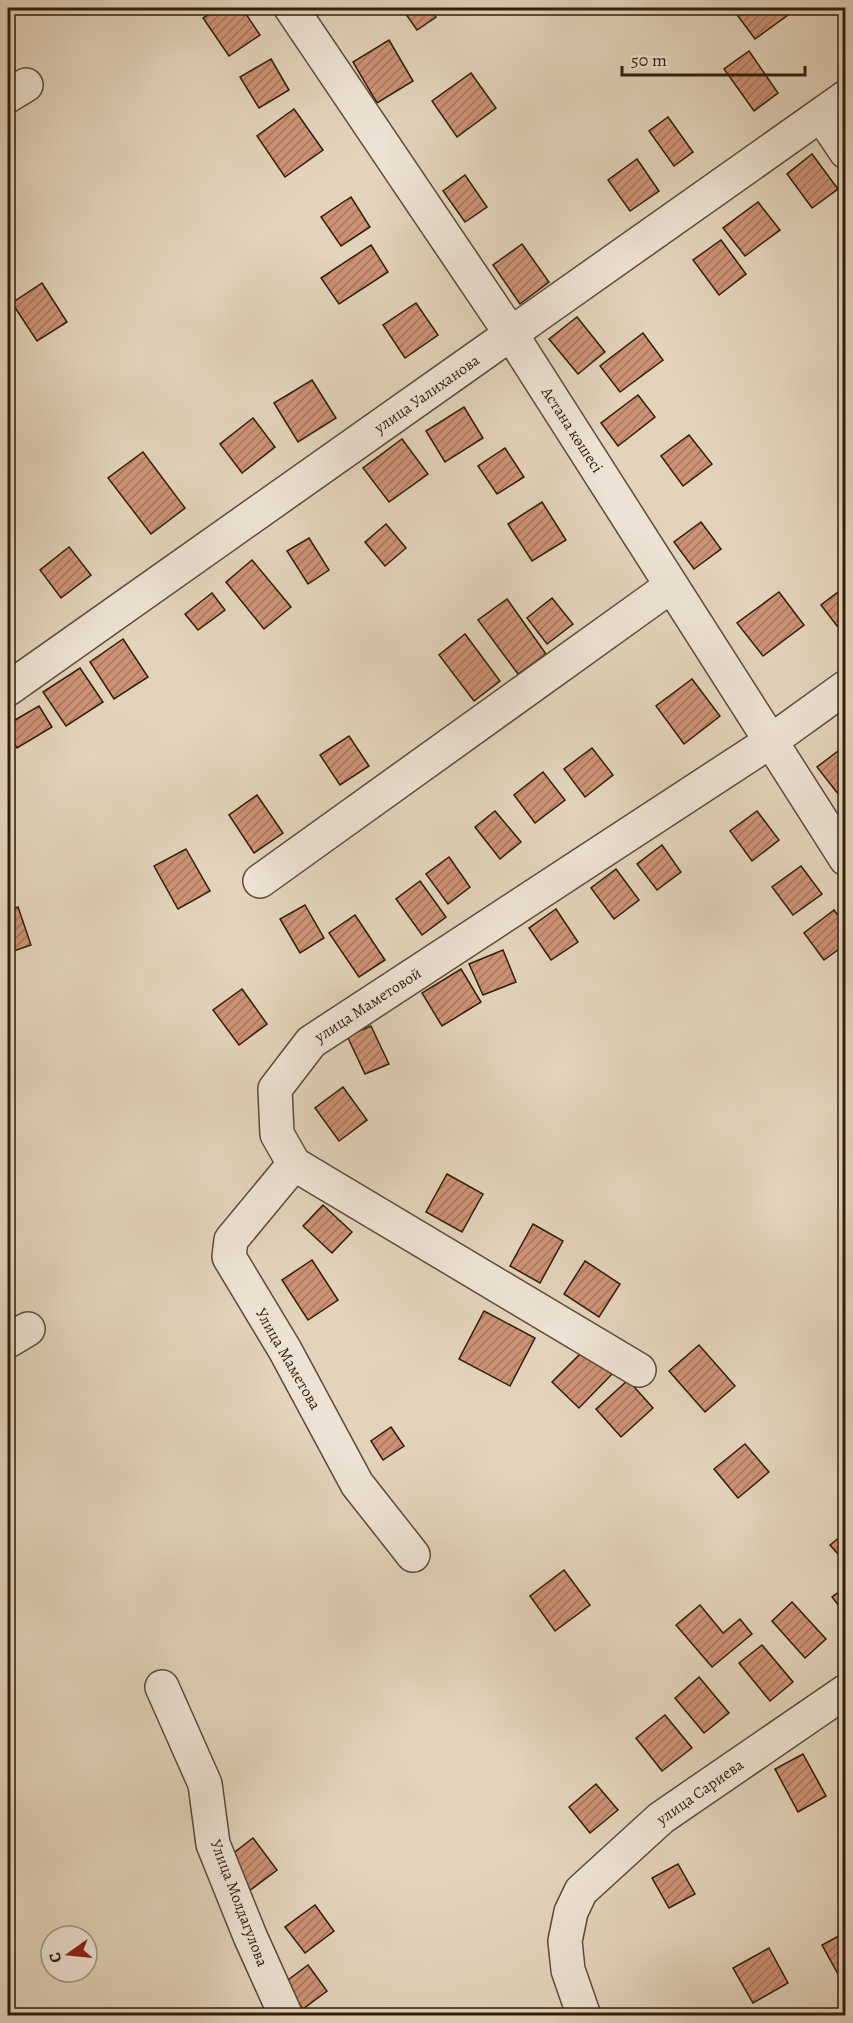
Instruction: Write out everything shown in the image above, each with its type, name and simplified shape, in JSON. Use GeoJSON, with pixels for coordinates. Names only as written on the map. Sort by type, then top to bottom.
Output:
{"type":"FeatureCollection","features":[{"type":"Feature","properties":{"kind":"street","name":"Астана көшесі"},"geometry":{"type":"LineString","coordinates":[[291,8],[511,334],[846,859]]}},
{"type":"Feature","properties":{"kind":"street","name":"улица Уалиханова"},"geometry":{"type":"LineString","coordinates":[[8,689],[833,106]]}},
{"type":"Feature","properties":{"kind":"street"},"geometry":{"type":"LineString","coordinates":[[833,106],[846,152]]}},
{"type":"Feature","properties":{"kind":"street"},"geometry":{"type":"LineString","coordinates":[[260,881],[671,586]]}},
{"type":"Feature","properties":{"kind":"street","name":"улица Маметовой"},"geometry":{"type":"LineString","coordinates":[[639,1370],[294,1164],[277,1134],[275,1089],[311,1042],[771,741],[846,687]]}},
{"type":"Feature","properties":{"kind":"street","name":"Улица Маметова"},"geometry":{"type":"LineString","coordinates":[[294,1164],[231,1240],[229,1257],[285,1350],[357,1484],[413,1555]]}},
{"type":"Feature","properties":{"kind":"street","name":"Улица Молдагулова"},"geometry":{"type":"LineString","coordinates":[[162,1688],[205,1784],[213,1845],[286,2016]]}},
{"type":"Feature","properties":{"kind":"street","name":"улица Сариева"},"geometry":{"type":"LineString","coordinates":[[584,2016],[568,1970],[565,1941],[571,1912],[581,1891],[661,1818],[846,1691]]}},
{"type":"Feature","properties":{"kind":"building"},"geometry":{"type":"Polygon","coordinates":[[[219,8],[242,8],[260,35],[229,56],[203,18],[219,8]]]}},
{"type":"Feature","properties":{"kind":"building"},"geometry":{"type":"Polygon","coordinates":[[[429,8],[436,17],[417,30],[403,10],[429,8]]]}},
{"type":"Feature","properties":{"kind":"building"},"geometry":{"type":"Polygon","coordinates":[[[732,8],[782,8],[788,15],[755,39],[732,8]]]}},
{"type":"Feature","properties":{"kind":"building"},"geometry":{"type":"Polygon","coordinates":[[[389,40],[413,81],[377,103],[353,62],[389,40]]]}},
{"type":"Feature","properties":{"kind":"building"},"geometry":{"type":"Polygon","coordinates":[[[749,51],[778,93],[754,111],[724,69],[749,51]]]}},
{"type":"Feature","properties":{"kind":"building"},"geometry":{"type":"Polygon","coordinates":[[[271,59],[289,90],[259,108],[240,77],[271,59]]]}},
{"type":"Feature","properties":{"kind":"building"},"geometry":{"type":"Polygon","coordinates":[[[471,73],[496,108],[457,137],[432,101],[471,73]]]}},
{"type":"Feature","properties":{"kind":"building"},"geometry":{"type":"Polygon","coordinates":[[[294,109],[323,150],[285,177],[257,136],[294,109]]]}},
{"type":"Feature","properties":{"kind":"building"},"geometry":{"type":"Polygon","coordinates":[[[668,117],[693,152],[674,166],[649,131],[668,117]]]}},
{"type":"Feature","properties":{"kind":"building"},"geometry":{"type":"Polygon","coordinates":[[[812,154],[838,189],[812,208],[787,174],[812,154]]]}},
{"type":"Feature","properties":{"kind":"building"},"geometry":{"type":"Polygon","coordinates":[[[637,159],[659,191],[630,211],[608,180],[637,159]]]}},
{"type":"Feature","properties":{"kind":"building"},"geometry":{"type":"Polygon","coordinates":[[[465,175],[487,207],[465,222],[443,191],[465,175]]]}},
{"type":"Feature","properties":{"kind":"building"},"geometry":{"type":"Polygon","coordinates":[[[351,197],[370,227],[341,246],[321,217],[351,197]]]}},
{"type":"Feature","properties":{"kind":"building"},"geometry":{"type":"Polygon","coordinates":[[[758,202],[780,230],[745,256],[723,228],[758,202]]]}},
{"type":"Feature","properties":{"kind":"building"},"geometry":{"type":"Polygon","coordinates":[[[721,240],[746,274],[719,295],[693,260],[721,240]]]}},
{"type":"Feature","properties":{"kind":"building"},"geometry":{"type":"Polygon","coordinates":[[[522,244],[549,282],[520,304],[493,265],[522,244]]]}},
{"type":"Feature","properties":{"kind":"building"},"geometry":{"type":"Polygon","coordinates":[[[371,245],[388,272],[339,304],[321,278],[371,245]]]}},
{"type":"Feature","properties":{"kind":"building"},"geometry":{"type":"Polygon","coordinates":[[[42,283],[67,322],[37,341],[12,303],[42,283]]]}},
{"type":"Feature","properties":{"kind":"building"},"geometry":{"type":"Polygon","coordinates":[[[416,303],[438,335],[405,358],[383,325],[416,303]]]}},
{"type":"Feature","properties":{"kind":"building"},"geometry":{"type":"Polygon","coordinates":[[[577,317],[605,352],[578,374],[549,339],[577,317]]]}},
{"type":"Feature","properties":{"kind":"building"},"geometry":{"type":"Polygon","coordinates":[[[643,333],[663,360],[620,392],[600,366],[643,333]]]}},
{"type":"Feature","properties":{"kind":"building"},"geometry":{"type":"Polygon","coordinates":[[[312,380],[336,418],[298,442],[274,403],[312,380]]]}},
{"type":"Feature","properties":{"kind":"building"},"geometry":{"type":"Polygon","coordinates":[[[638,395],[655,417],[618,446],[601,423],[638,395]]]}},
{"type":"Feature","properties":{"kind":"building"},"geometry":{"type":"Polygon","coordinates":[[[464,407],[483,438],[445,462],[426,431],[464,407]]]}},
{"type":"Feature","properties":{"kind":"building"},"geometry":{"type":"Polygon","coordinates":[[[253,418],[275,447],[242,473],[220,444],[253,418]]]}},
{"type":"Feature","properties":{"kind":"building"},"geometry":{"type":"Polygon","coordinates":[[[689,435],[712,464],[683,486],[661,456],[689,435]]]}},
{"type":"Feature","properties":{"kind":"building"},"geometry":{"type":"Polygon","coordinates":[[[402,439],[428,474],[389,502],[363,468],[402,439]]]}},
{"type":"Feature","properties":{"kind":"building"},"geometry":{"type":"Polygon","coordinates":[[[505,448],[524,477],[497,494],[478,466],[505,448]]]}},
{"type":"Feature","properties":{"kind":"building"},"geometry":{"type":"Polygon","coordinates":[[[143,452],[185,508],[151,534],[108,478],[143,452]]]}},
{"type":"Feature","properties":{"kind":"building"},"geometry":{"type":"Polygon","coordinates":[[[542,502],[566,540],[532,561],[508,524],[542,502]]]}},
{"type":"Feature","properties":{"kind":"building"},"geometry":{"type":"Polygon","coordinates":[[[701,522],[721,549],[694,569],[674,542],[701,522]]]}},
{"type":"Feature","properties":{"kind":"building"},"geometry":{"type":"Polygon","coordinates":[[[386,524],[406,548],[385,566],[365,542],[386,524]]]}},
{"type":"Feature","properties":{"kind":"building"},"geometry":{"type":"Polygon","coordinates":[[[309,538],[329,570],[308,584],[287,551],[309,538]]]}},
{"type":"Feature","properties":{"kind":"building"},"geometry":{"type":"Polygon","coordinates":[[[69,547],[91,575],[61,598],[40,570],[69,547]]]}},
{"type":"Feature","properties":{"kind":"building"},"geometry":{"type":"Polygon","coordinates":[[[252,560],[291,607],[264,629],[226,582],[252,560]]]}},
{"type":"Feature","properties":{"kind":"building"},"geometry":{"type":"Polygon","coordinates":[[[846,586],[846,619],[837,626],[821,605],[846,586]]]}},
{"type":"Feature","properties":{"kind":"building"},"geometry":{"type":"Polygon","coordinates":[[[779,592],[804,625],[763,656],[737,623],[779,592]]]}},
{"type":"Feature","properties":{"kind":"building"},"geometry":{"type":"Polygon","coordinates":[[[212,593],[225,610],[198,630],[185,614],[212,593]]]}},
{"type":"Feature","properties":{"kind":"building"},"geometry":{"type":"Polygon","coordinates":[[[552,598],[573,624],[547,644],[527,618],[552,598]]]}},
{"type":"Feature","properties":{"kind":"building"},"geometry":{"type":"Polygon","coordinates":[[[507,599],[546,654],[518,674],[478,620],[507,599]]]}},
{"type":"Feature","properties":{"kind":"building"},"geometry":{"type":"Polygon","coordinates":[[[465,634],[500,681],[474,701],[439,655],[465,634]]]}},
{"type":"Feature","properties":{"kind":"building"},"geometry":{"type":"Polygon","coordinates":[[[123,639],[148,677],[114,699],[90,662],[123,639]]]}},
{"type":"Feature","properties":{"kind":"building"},"geometry":{"type":"Polygon","coordinates":[[[80,668],[103,702],[66,726],[43,692],[80,668]]]}},
{"type":"Feature","properties":{"kind":"building"},"geometry":{"type":"Polygon","coordinates":[[[692,679],[720,716],[684,744],[656,706],[692,679]]]}},
{"type":"Feature","properties":{"kind":"building"},"geometry":{"type":"Polygon","coordinates":[[[39,706],[52,727],[17,748],[8,731],[8,724],[39,706]]]}},
{"type":"Feature","properties":{"kind":"building"},"geometry":{"type":"Polygon","coordinates":[[[349,736],[369,766],[340,785],[320,755],[349,736]]]}},
{"type":"Feature","properties":{"kind":"building"},"geometry":{"type":"Polygon","coordinates":[[[846,745],[846,804],[817,767],[846,745]]]}},
{"type":"Feature","properties":{"kind":"building"},"geometry":{"type":"Polygon","coordinates":[[[592,748],[613,775],[585,797],[564,769],[592,748]]]}},
{"type":"Feature","properties":{"kind":"building"},"geometry":{"type":"Polygon","coordinates":[[[543,772],[565,800],[535,823],[514,795],[543,772]]]}},
{"type":"Feature","properties":{"kind":"building"},"geometry":{"type":"Polygon","coordinates":[[[257,795],[283,833],[254,853],[229,815],[257,795]]]}},
{"type":"Feature","properties":{"kind":"building"},"geometry":{"type":"Polygon","coordinates":[[[495,811],[521,842],[500,859],[475,827],[495,811]]]}},
{"type":"Feature","properties":{"kind":"building"},"geometry":{"type":"Polygon","coordinates":[[[757,811],[779,840],[752,861],[730,831],[757,811]]]}},
{"type":"Feature","properties":{"kind":"building"},"geometry":{"type":"Polygon","coordinates":[[[662,845],[681,872],[657,890],[637,864],[662,845]]]}},
{"type":"Feature","properties":{"kind":"building"},"geometry":{"type":"Polygon","coordinates":[[[186,849],[210,891],[178,909],[154,866],[186,849]]]}},
{"type":"Feature","properties":{"kind":"building"},"geometry":{"type":"Polygon","coordinates":[[[449,857],[470,887],[448,904],[426,874],[449,857]]]}},
{"type":"Feature","properties":{"kind":"building"},"geometry":{"type":"Polygon","coordinates":[[[801,866],[822,894],[793,915],[772,887],[801,866]]]}},
{"type":"Feature","properties":{"kind":"building"},"geometry":{"type":"Polygon","coordinates":[[[616,869],[639,900],[614,919],[591,888],[616,869]]]}},
{"type":"Feature","properties":{"kind":"building"},"geometry":{"type":"Polygon","coordinates":[[[420,881],[446,917],[422,935],[396,899],[420,881]]]}},
{"type":"Feature","properties":{"kind":"building"},"geometry":{"type":"Polygon","coordinates":[[[305,905],[324,938],[300,953],[280,919],[305,905]]]}},
{"type":"Feature","properties":{"kind":"building"},"geometry":{"type":"Polygon","coordinates":[[[18,907],[31,945],[8,953],[8,911],[18,907]]]}},
{"type":"Feature","properties":{"kind":"building"},"geometry":{"type":"Polygon","coordinates":[[[556,909],[578,942],[551,960],[529,928],[556,909]]]}},
{"type":"Feature","properties":{"kind":"building"},"geometry":{"type":"Polygon","coordinates":[[[834,910],[846,926],[846,944],[824,960],[804,933],[834,910]]]}},
{"type":"Feature","properties":{"kind":"building"},"geometry":{"type":"Polygon","coordinates":[[[355,915],[385,960],[359,977],[329,933],[355,915]]]}},
{"type":"Feature","properties":{"kind":"building"},"geometry":{"type":"Polygon","coordinates":[[[503,950],[516,982],[483,995],[469,964],[503,950]]]}},
{"type":"Feature","properties":{"kind":"building"},"geometry":{"type":"Polygon","coordinates":[[[461,969],[481,1002],[442,1026],[422,993],[461,969]]]}},
{"type":"Feature","properties":{"kind":"building"},"geometry":{"type":"Polygon","coordinates":[[[242,989],[267,1024],[239,1045],[213,1010],[242,989]]]}},
{"type":"Feature","properties":{"kind":"building"},"geometry":{"type":"Polygon","coordinates":[[[371,1026],[389,1064],[365,1074],[347,1036],[371,1026]]]}},
{"type":"Feature","properties":{"kind":"building"},"geometry":{"type":"Polygon","coordinates":[[[343,1087],[367,1120],[339,1141],[315,1108],[343,1087]]]}},
{"type":"Feature","properties":{"kind":"building"},"geometry":{"type":"Polygon","coordinates":[[[447,1174],[483,1194],[462,1232],[426,1212],[447,1174]]]}},
{"type":"Feature","properties":{"kind":"building"},"geometry":{"type":"Polygon","coordinates":[[[323,1205],[352,1232],[332,1253],[303,1226],[323,1205]]]}},
{"type":"Feature","properties":{"kind":"building"},"geometry":{"type":"Polygon","coordinates":[[[533,1224],[563,1241],[540,1283],[510,1266],[533,1224]]]}},
{"type":"Feature","properties":{"kind":"building"},"geometry":{"type":"Polygon","coordinates":[[[312,1260],[338,1300],[308,1320],[282,1280],[312,1260]]]}},
{"type":"Feature","properties":{"kind":"building"},"geometry":{"type":"Polygon","coordinates":[[[585,1261],[620,1284],[599,1317],[564,1294],[585,1261]]]}},
{"type":"Feature","properties":{"kind":"building"},"geometry":{"type":"Polygon","coordinates":[[[484,1311],[535,1338],[510,1386],[459,1359],[484,1311]]]}},
{"type":"Feature","properties":{"kind":"building"},"geometry":{"type":"Polygon","coordinates":[[[699,1345],[735,1386],[705,1412],[669,1371],[699,1345]]]}},
{"type":"Feature","properties":{"kind":"building"},"geometry":{"type":"Polygon","coordinates":[[[585,1349],[612,1374],[579,1408],[552,1382],[585,1349]]]}},
{"type":"Feature","properties":{"kind":"building"},"geometry":{"type":"Polygon","coordinates":[[[628,1380],[653,1408],[621,1437],[596,1409],[628,1380]]]}},
{"type":"Feature","properties":{"kind":"building"},"geometry":{"type":"Polygon","coordinates":[[[391,1427],[404,1446],[383,1460],[371,1441],[391,1427]]]}},
{"type":"Feature","properties":{"kind":"building"},"geometry":{"type":"Polygon","coordinates":[[[745,1444],[769,1472],[738,1498],[714,1469],[745,1444]]]}},
{"type":"Feature","properties":{"kind":"building"},"geometry":{"type":"Polygon","coordinates":[[[846,1532],[846,1563],[830,1545],[846,1532]]]}},
{"type":"Feature","properties":{"kind":"building"},"geometry":{"type":"Polygon","coordinates":[[[564,1570],[590,1605],[555,1631],[530,1596],[564,1570]]]}},
{"type":"Feature","properties":{"kind":"building"},"geometry":{"type":"Polygon","coordinates":[[[846,1587],[846,1615],[832,1597],[846,1587]]]}},
{"type":"Feature","properties":{"kind":"building"},"geometry":{"type":"Polygon","coordinates":[[[792,1602],[826,1639],[805,1658],[772,1621],[792,1602]]]}},
{"type":"Feature","properties":{"kind":"building"},"geometry":{"type":"Polygon","coordinates":[[[700,1605],[723,1633],[740,1619],[752,1634],[712,1667],[676,1625],[700,1605]]]}},
{"type":"Feature","properties":{"kind":"building"},"geometry":{"type":"Polygon","coordinates":[[[762,1645],[793,1682],[770,1701],[739,1663],[762,1645]]]}},
{"type":"Feature","properties":{"kind":"building"},"geometry":{"type":"Polygon","coordinates":[[[699,1677],[729,1713],[704,1733],[675,1698],[699,1677]]]}},
{"type":"Feature","properties":{"kind":"building"},"geometry":{"type":"Polygon","coordinates":[[[665,1715],[692,1748],[662,1771],[636,1738],[665,1715]]]}},
{"type":"Feature","properties":{"kind":"building"},"geometry":{"type":"Polygon","coordinates":[[[803,1754],[826,1796],[798,1812],[775,1769],[803,1754]]]}},
{"type":"Feature","properties":{"kind":"building"},"geometry":{"type":"Polygon","coordinates":[[[596,1784],[618,1810],[590,1833],[569,1807],[596,1784]]]}},
{"type":"Feature","properties":{"kind":"building"},"geometry":{"type":"Polygon","coordinates":[[[253,1838],[277,1870],[245,1894],[222,1862],[253,1838]]]}},
{"type":"Feature","properties":{"kind":"building"},"geometry":{"type":"Polygon","coordinates":[[[678,1864],[695,1894],[669,1908],[652,1878],[678,1864]]]}},
{"type":"Feature","properties":{"kind":"building"},"geometry":{"type":"Polygon","coordinates":[[[315,1905],[334,1931],[305,1953],[285,1927],[315,1905]]]}},
{"type":"Feature","properties":{"kind":"building"},"geometry":{"type":"Polygon","coordinates":[[[846,1932],[846,1970],[838,1974],[822,1945],[846,1932]]]}},
{"type":"Feature","properties":{"kind":"building"},"geometry":{"type":"Polygon","coordinates":[[[769,1948],[788,1983],[753,2003],[733,1968],[769,1948]]]}},
{"type":"Feature","properties":{"kind":"building"},"geometry":{"type":"Polygon","coordinates":[[[308,1965],[327,1991],[303,2009],[284,1983],[308,1965]]]}}]}
